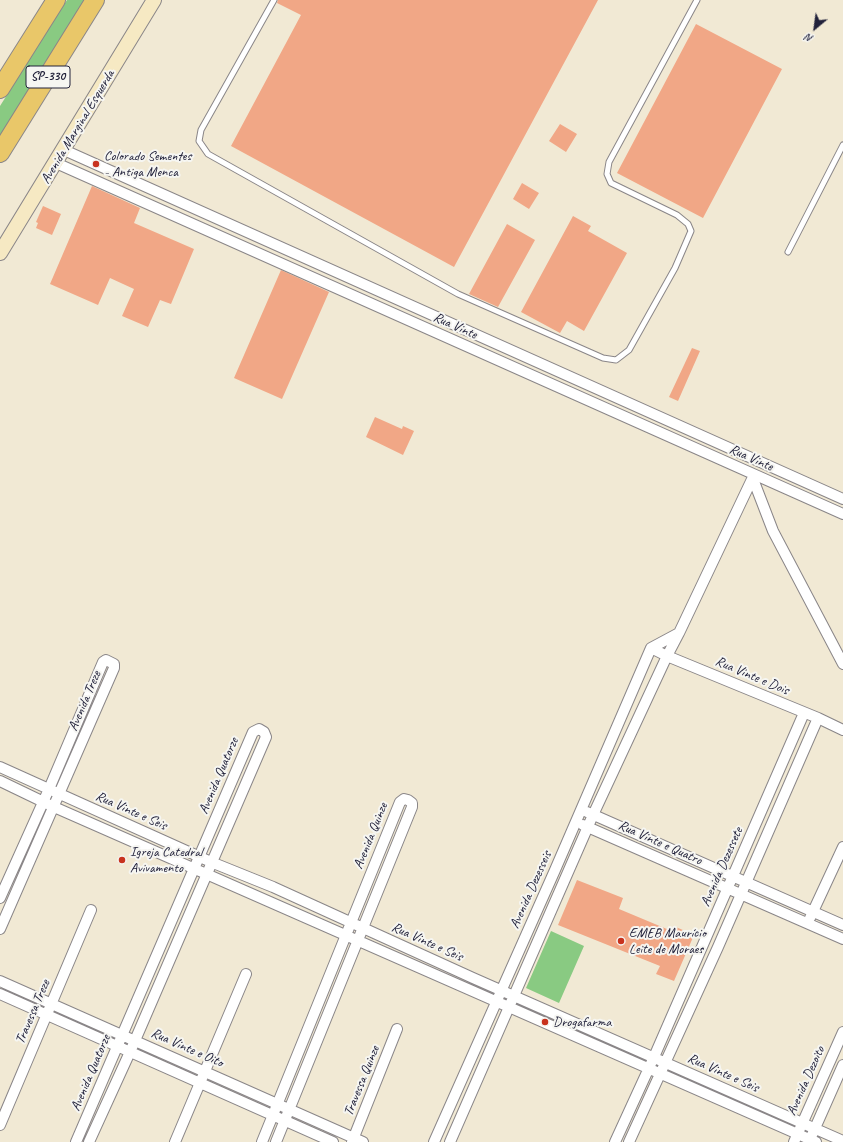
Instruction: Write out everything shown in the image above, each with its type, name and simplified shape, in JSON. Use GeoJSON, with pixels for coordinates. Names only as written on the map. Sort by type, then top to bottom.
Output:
{"type":"FeatureCollection","features":[{"type":"Feature","properties":{"kind":"highway","name":"SP-330"},"geometry":{"type":"LineString","coordinates":[[0,89],[56,0]]}},
{"type":"Feature","properties":{"kind":"highway","name":"SP-330"},"geometry":{"type":"LineString","coordinates":[[0,154],[95,0]]}},
{"type":"Feature","properties":{"kind":"main road","name":"Avenida Marginal Esquerda"},"geometry":{"type":"LineString","coordinates":[[0,252],[64,150],[154,0]]}},
{"type":"Feature","properties":{"kind":"street","name":"Rua Vinte"},"geometry":{"type":"LineString","coordinates":[[64,150],[843,499]]}},
{"type":"Feature","properties":{"kind":"street","name":"Rua Vinte"},"geometry":{"type":"LineString","coordinates":[[56,163],[754,477],[843,514]]}},
{"type":"Feature","properties":{"kind":"street","name":"Avenida Dezesseis"},"geometry":{"type":"LineString","coordinates":[[450,1142],[593,815],[667,656],[754,477]]}},
{"type":"Feature","properties":{"kind":"street"},"geometry":{"type":"LineString","coordinates":[[754,477],[773,531],[843,664]]}},
{"type":"Feature","properties":{"kind":"street"},"geometry":{"type":"LineString","coordinates":[[651,648],[679,633]]}},
{"type":"Feature","properties":{"kind":"street","name":"Avenida Dezesseis"},"geometry":{"type":"LineString","coordinates":[[434,1142],[576,822],[651,648]]}},
{"type":"Feature","properties":{"kind":"street","name":"Rua Vinte e Dois"},"geometry":{"type":"LineString","coordinates":[[651,648],[818,718],[843,730]]}},
{"type":"Feature","properties":{"kind":"street","name":"Avenida Treze"},"geometry":{"type":"LineString","coordinates":[[0,898],[49,789],[103,662],[105,660],[108,661],[114,664],[114,668],[0,929]]}},
{"type":"Feature","properties":{"kind":"street","name":"Avenida Dezessete"},"geometry":{"type":"LineString","coordinates":[[615,1142],[654,1057],[804,713]]}},
{"type":"Feature","properties":{"kind":"street","name":"Avenida Dezessete"},"geometry":{"type":"LineString","coordinates":[[629,1142],[741,894],[818,718]]}},
{"type":"Feature","properties":{"kind":"street","name":"Avenida Quatorze"},"geometry":{"type":"LineString","coordinates":[[76,1142],[196,868],[253,732],[259,729],[264,732],[266,737],[130,1052],[88,1142]]}},
{"type":"Feature","properties":{"kind":"street","name":"Rua Vinte e Seis"},"geometry":{"type":"LineString","coordinates":[[0,767],[211,862],[273,887],[514,996],[843,1141]]}},
{"type":"Feature","properties":{"kind":"street","name":"Rua Vinte e Seis"},"geometry":{"type":"LineString","coordinates":[[0,782],[649,1068],[795,1138],[812,1141]]}},
{"type":"Feature","properties":{"kind":"street","name":"Avenida Quinze"},"geometry":{"type":"LineString","coordinates":[[262,1142],[345,934],[400,802],[404,799],[408,800],[412,803],[412,807],[276,1142]]}},
{"type":"Feature","properties":{"kind":"street"},"geometry":{"type":"LineString","coordinates":[[223,802],[235,807]]}},
{"type":"Feature","properties":{"kind":"street","name":"Rua Vinte e Quatro"},"geometry":{"type":"LineString","coordinates":[[581,809],[843,925]]}},
{"type":"Feature","properties":{"kind":"street","name":"Rua Vinte e Quatro"},"geometry":{"type":"LineString","coordinates":[[576,822],[843,939]]}},
{"type":"Feature","properties":{"kind":"street"},"geometry":{"type":"LineString","coordinates":[[808,924],[843,848]]}},
{"type":"Feature","properties":{"kind":"street","name":"Travessa Treze"},"geometry":{"type":"LineString","coordinates":[[0,1125],[91,910]]}},
{"type":"Feature","properties":{"kind":"street"},"geometry":{"type":"LineString","coordinates":[[175,1142],[246,974]]}},
{"type":"Feature","properties":{"kind":"street","name":"Rua Vinte e Oito"},"geometry":{"type":"LineString","coordinates":[[0,981],[290,1109],[356,1141]]}},
{"type":"Feature","properties":{"kind":"street","name":"Rua Vinte e Oito"},"geometry":{"type":"LineString","coordinates":[[0,994],[333,1142]]}},
{"type":"Feature","properties":{"kind":"street","name":"Travessa Quinze"},"geometry":{"type":"LineString","coordinates":[[356,1141],[397,1030]]}},
{"type":"Feature","properties":{"kind":"street","name":"Avenida Dezoito"},"geometry":{"type":"LineString","coordinates":[[795,1138],[843,1032]]}},
{"type":"Feature","properties":{"kind":"street","name":"Avenida Dezoito"},"geometry":{"type":"LineString","coordinates":[[812,1141],[815,1129],[843,1065]]}},
{"type":"Feature","properties":{"kind":"lane"},"geometry":{"type":"LineString","coordinates":[[274,0],[201,130],[199,141],[208,154],[458,294],[603,358],[616,360],[629,350],[675,268],[690,231],[688,224],[677,215],[611,183],[607,174],[609,162],[697,0]]}},
{"type":"Feature","properties":{"kind":"lane"},"geometry":{"type":"LineString","coordinates":[[788,252],[843,145]]}},
{"type":"Feature","properties":{"kind":"green space"},"geometry":{"type":"Polygon","coordinates":[[[67,0],[88,0],[0,140],[0,106],[67,0]]]}},
{"type":"Feature","properties":{"kind":"green space"},"geometry":{"type":"Polygon","coordinates":[[[551,931],[584,946],[559,1003],[526,988],[551,931]]]}},
{"type":"Feature","properties":{"kind":"building"},"geometry":{"type":"Polygon","coordinates":[[[278,0],[598,0],[454,267],[231,146],[301,15],[277,3],[278,0]]]}},
{"type":"Feature","properties":{"kind":"building"},"geometry":{"type":"Polygon","coordinates":[[[696,24],[782,69],[703,218],[617,173],[696,24]]]}},
{"type":"Feature","properties":{"kind":"building"},"geometry":{"type":"Polygon","coordinates":[[[560,124],[577,134],[566,152],[549,141],[560,124]]]}},
{"type":"Feature","properties":{"kind":"building"},"geometry":{"type":"Polygon","coordinates":[[[522,183],[539,193],[529,209],[513,199],[522,183]]]}},
{"type":"Feature","properties":{"kind":"building"},"geometry":{"type":"Polygon","coordinates":[[[92,186],[140,208],[134,223],[194,249],[171,304],[160,300],[148,327],[122,316],[134,289],[110,278],[98,305],[50,284],[92,186]]]}},
{"type":"Feature","properties":{"kind":"building"},"geometry":{"type":"Polygon","coordinates":[[[43,206],[61,214],[52,235],[36,228],[38,223],[36,222],[43,206]]]}},
{"type":"Feature","properties":{"kind":"building"},"geometry":{"type":"Polygon","coordinates":[[[573,216],[591,226],[588,231],[627,253],[584,331],[567,321],[560,333],[521,312],[573,216]]]}},
{"type":"Feature","properties":{"kind":"building"},"geometry":{"type":"Polygon","coordinates":[[[507,224],[535,240],[498,307],[469,294],[507,224]]]}},
{"type":"Feature","properties":{"kind":"building"},"geometry":{"type":"Polygon","coordinates":[[[281,270],[329,292],[282,399],[234,378],[281,270]]]}},
{"type":"Feature","properties":{"kind":"building"},"geometry":{"type":"Polygon","coordinates":[[[692,348],[700,351],[678,401],[669,397],[692,348]]]}},
{"type":"Feature","properties":{"kind":"building"},"geometry":{"type":"Polygon","coordinates":[[[375,417],[402,429],[403,426],[414,431],[403,455],[366,437],[375,417]]]}},
{"type":"Feature","properties":{"kind":"building"},"geometry":{"type":"Polygon","coordinates":[[[577,880],[623,898],[619,909],[674,932],[676,927],[694,935],[674,981],[656,974],[660,966],[558,925],[577,880]]]}},
{"type":"Feature","properties":{"kind":"place","name":"Colorado Sementes - Antiga Menca"},"geometry":{"type":"Point","coordinates":[96,164]}},
{"type":"Feature","properties":{"kind":"place","name":"Igreja Catedral Avivamento"},"geometry":{"type":"Point","coordinates":[122,860]}},
{"type":"Feature","properties":{"kind":"place","name":"EMEB Maurício Leite de Moraes"},"geometry":{"type":"Point","coordinates":[621,941]}},
{"type":"Feature","properties":{"kind":"place","name":"Drogafarma"},"geometry":{"type":"Point","coordinates":[545,1022]}}]}
